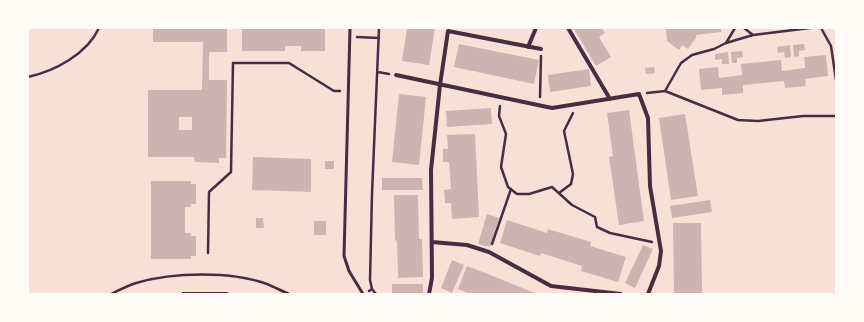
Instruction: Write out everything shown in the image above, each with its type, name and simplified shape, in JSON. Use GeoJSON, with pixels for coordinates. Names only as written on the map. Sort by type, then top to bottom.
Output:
{"type":"FeatureCollection","features":[{"type":"Feature","properties":{"kind":"street"},"geometry":{"type":"LineString","coordinates":[[528,47],[536,28]]}},
{"type":"Feature","properties":{"kind":"street"},"geometry":{"type":"LineString","coordinates":[[568,28],[610,99]]}},
{"type":"Feature","properties":{"kind":"street"},"geometry":{"type":"LineString","coordinates":[[429,294],[432,278],[431,170],[440,85],[448,30],[541,49]]}},
{"type":"Feature","properties":{"kind":"street"},"geometry":{"type":"LineString","coordinates":[[396,75],[552,108],[639,94],[648,118],[650,186],[660,244],[659,266],[648,294]]}},
{"type":"Feature","properties":{"kind":"street"},"geometry":{"type":"LineString","coordinates":[[432,242],[467,245],[488,252],[551,286],[622,294]]}},
{"type":"Feature","properties":{"kind":"street"},"geometry":{"type":"LineString","coordinates":[[183,294],[227,294]]}},
{"type":"Feature","properties":{"kind":"lane"},"geometry":{"type":"LineString","coordinates":[[350,28],[344,256],[349,271],[364,294]]}},
{"type":"Feature","properties":{"kind":"path"},"geometry":{"type":"LineString","coordinates":[[28,77],[63,64],[78,54],[94,39],[99,28]]}},
{"type":"Feature","properties":{"kind":"path"},"geometry":{"type":"LineString","coordinates":[[376,294],[372,289],[370,280],[379,28]]}},
{"type":"Feature","properties":{"kind":"path"},"geometry":{"type":"LineString","coordinates":[[726,43],[736,28]]}},
{"type":"Feature","properties":{"kind":"path"},"geometry":{"type":"LineString","coordinates":[[744,28],[753,34]]}},
{"type":"Feature","properties":{"kind":"path"},"geometry":{"type":"LineString","coordinates":[[665,91],[681,63],[692,55],[714,49],[726,43],[753,34],[810,28]]}},
{"type":"Feature","properties":{"kind":"path"},"geometry":{"type":"LineString","coordinates":[[821,28],[831,46],[836,80]]}},
{"type":"Feature","properties":{"kind":"path"},"geometry":{"type":"LineString","coordinates":[[350,37],[379,38]]}},
{"type":"Feature","properties":{"kind":"path"},"geometry":{"type":"LineString","coordinates":[[831,46],[836,46]]}},
{"type":"Feature","properties":{"kind":"path"},"geometry":{"type":"LineString","coordinates":[[539,105],[541,83],[541,49]]}},
{"type":"Feature","properties":{"kind":"path"},"geometry":{"type":"LineString","coordinates":[[208,253],[209,192],[231,172],[233,63],[289,63],[334,91],[349,92]]}},
{"type":"Feature","properties":{"kind":"path"},"geometry":{"type":"LineString","coordinates":[[639,94],[665,91],[738,120],[758,121],[803,116],[836,116]]}},
{"type":"Feature","properties":{"kind":"path"},"geometry":{"type":"LineString","coordinates":[[500,97],[499,116],[506,134],[501,167],[508,187],[516,194],[529,194],[552,187],[572,205],[595,217],[597,227],[610,233],[639,238],[660,244]]}},
{"type":"Feature","properties":{"kind":"path"},"geometry":{"type":"LineString","coordinates":[[559,193],[571,184],[573,174],[564,131],[577,104]]}},
{"type":"Feature","properties":{"kind":"path"},"geometry":{"type":"LineString","coordinates":[[488,252],[511,189]]}},
{"type":"Feature","properties":{"kind":"path"},"geometry":{"type":"LineString","coordinates":[[110,294],[136,283],[161,278],[209,274],[235,277],[266,284],[289,294]]}},
{"type":"Feature","properties":{"kind":"path"},"geometry":{"type":"LineString","coordinates":[[364,294],[372,289]]}},
{"type":"Feature","properties":{"kind":"building"},"geometry":{"type":"Polygon","coordinates":[[[153,28],[227,28],[227,52],[209,52],[209,80],[227,80],[226,158],[219,158],[219,163],[195,162],[194,157],[148,157],[148,90],[202,90],[203,42],[153,42],[153,28]],[[179,117],[179,130],[192,130],[192,117],[179,117]]]}},
{"type":"Feature","properties":{"kind":"building"},"geometry":{"type":"Polygon","coordinates":[[[242,28],[325,28],[325,51],[301,51],[301,46],[285,46],[285,51],[242,51],[242,28]]]}},
{"type":"Feature","properties":{"kind":"building"},"geometry":{"type":"Polygon","coordinates":[[[407,28],[435,28],[429,65],[402,61],[407,28]]]}},
{"type":"Feature","properties":{"kind":"building"},"geometry":{"type":"Polygon","coordinates":[[[602,28],[605,33],[599,37],[611,57],[596,66],[574,29],[602,28]]]}},
{"type":"Feature","properties":{"kind":"building"},"geometry":{"type":"Polygon","coordinates":[[[666,28],[721,28],[721,32],[696,35],[696,38],[688,49],[682,45],[679,50],[667,41],[666,28]]]}},
{"type":"Feature","properties":{"kind":"building"},"geometry":{"type":"Polygon","coordinates":[[[459,44],[539,60],[534,84],[454,67],[459,44]]]}},
{"type":"Feature","properties":{"kind":"building"},"geometry":{"type":"Polygon","coordinates":[[[804,44],[805,50],[799,51],[799,56],[794,57],[793,45],[804,44]]]}},
{"type":"Feature","properties":{"kind":"building"},"geometry":{"type":"Polygon","coordinates":[[[790,45],[791,57],[785,58],[784,52],[778,53],[777,47],[790,45]]]}},
{"type":"Feature","properties":{"kind":"building"},"geometry":{"type":"Polygon","coordinates":[[[742,51],[743,57],[737,58],[737,63],[732,63],[731,52],[742,51]]]}},
{"type":"Feature","properties":{"kind":"building"},"geometry":{"type":"Polygon","coordinates":[[[728,52],[729,64],[722,64],[722,59],[715,60],[715,54],[728,52]]]}},
{"type":"Feature","properties":{"kind":"building"},"geometry":{"type":"Polygon","coordinates":[[[826,55],[828,76],[805,79],[806,86],[785,88],[784,81],[743,85],[743,93],[722,95],[722,88],[701,90],[699,69],[718,67],[719,78],[742,75],[741,64],[781,60],[782,71],[805,68],[804,57],[826,55]]]}},
{"type":"Feature","properties":{"kind":"building"},"geometry":{"type":"Polygon","coordinates":[[[654,67],[655,73],[646,74],[645,68],[654,67]]]}},
{"type":"Feature","properties":{"kind":"building"},"geometry":{"type":"Polygon","coordinates":[[[589,69],[591,86],[550,92],[548,75],[589,69]]]}},
{"type":"Feature","properties":{"kind":"building"},"geometry":{"type":"Polygon","coordinates":[[[399,94],[426,97],[419,165],[392,162],[399,94]]]}},
{"type":"Feature","properties":{"kind":"building"},"geometry":{"type":"Polygon","coordinates":[[[491,108],[492,124],[447,127],[446,111],[491,108]]]}},
{"type":"Feature","properties":{"kind":"building"},"geometry":{"type":"Polygon","coordinates":[[[629,110],[644,221],[619,225],[609,157],[613,156],[607,113],[629,110]]]}},
{"type":"Feature","properties":{"kind":"building"},"geometry":{"type":"Polygon","coordinates":[[[685,114],[698,196],[671,200],[659,118],[685,114]]]}},
{"type":"Feature","properties":{"kind":"building"},"geometry":{"type":"Polygon","coordinates":[[[475,134],[479,217],[452,219],[451,203],[445,203],[444,190],[451,189],[449,162],[443,162],[443,149],[448,149],[447,135],[475,134]]]}},
{"type":"Feature","properties":{"kind":"building"},"geometry":{"type":"Polygon","coordinates":[[[253,157],[311,159],[311,192],[252,190],[253,157]]]}},
{"type":"Feature","properties":{"kind":"building"},"geometry":{"type":"Polygon","coordinates":[[[325,161],[334,161],[334,169],[325,169],[325,161]]]}},
{"type":"Feature","properties":{"kind":"building"},"geometry":{"type":"Polygon","coordinates":[[[382,178],[422,178],[423,190],[382,190],[382,178]]]}},
{"type":"Feature","properties":{"kind":"building"},"geometry":{"type":"Polygon","coordinates":[[[151,181],[191,181],[191,184],[196,184],[196,204],[191,204],[191,207],[185,207],[185,233],[191,233],[191,236],[196,236],[196,256],[191,256],[191,259],[151,259],[151,181]]]}},
{"type":"Feature","properties":{"kind":"building"},"geometry":{"type":"Polygon","coordinates":[[[394,195],[418,195],[419,239],[422,239],[423,277],[398,278],[397,240],[395,241],[394,195]]]}},
{"type":"Feature","properties":{"kind":"building"},"geometry":{"type":"Polygon","coordinates":[[[710,200],[712,212],[672,218],[670,206],[710,200]]]}},
{"type":"Feature","properties":{"kind":"building"},"geometry":{"type":"Polygon","coordinates":[[[487,214],[499,218],[490,247],[478,244],[487,214]]]}},
{"type":"Feature","properties":{"kind":"building"},"geometry":{"type":"Polygon","coordinates":[[[256,218],[263,218],[264,228],[256,228],[256,218]]]}},
{"type":"Feature","properties":{"kind":"building"},"geometry":{"type":"Polygon","coordinates":[[[507,220],[547,233],[548,229],[591,242],[590,246],[626,257],[618,282],[581,271],[582,266],[541,253],[540,256],[500,243],[507,220]]]}},
{"type":"Feature","properties":{"kind":"building"},"geometry":{"type":"Polygon","coordinates":[[[314,221],[326,221],[326,235],[314,235],[314,221]]]}},
{"type":"Feature","properties":{"kind":"building"},"geometry":{"type":"Polygon","coordinates":[[[673,223],[701,223],[702,294],[674,294],[673,223]]]}},
{"type":"Feature","properties":{"kind":"building"},"geometry":{"type":"Polygon","coordinates":[[[643,245],[653,249],[635,288],[625,283],[643,245]]]}},
{"type":"Feature","properties":{"kind":"building"},"geometry":{"type":"Polygon","coordinates":[[[452,260],[464,265],[452,293],[441,288],[452,260]]]}},
{"type":"Feature","properties":{"kind":"building"},"geometry":{"type":"Polygon","coordinates":[[[467,266],[537,294],[471,294],[458,289],[467,266]]]}},
{"type":"Feature","properties":{"kind":"building"},"geometry":{"type":"Polygon","coordinates":[[[392,284],[423,284],[423,294],[392,294],[392,284]]]}}]}
